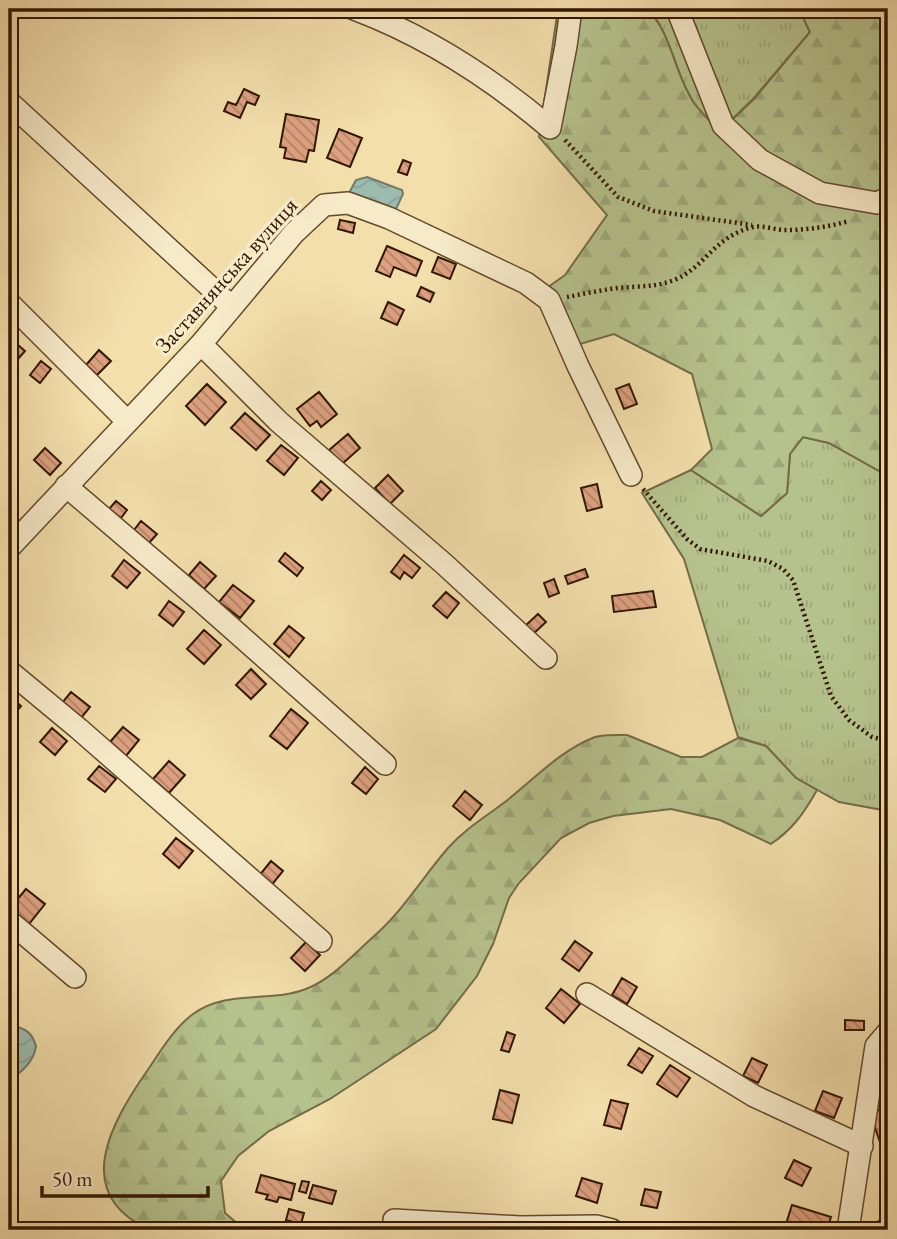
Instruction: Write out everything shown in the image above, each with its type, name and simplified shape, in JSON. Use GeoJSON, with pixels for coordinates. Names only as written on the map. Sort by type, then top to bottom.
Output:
{"type":"FeatureCollection","features":[{"type":"Feature","properties":{"kind":"street"},"geometry":{"type":"LineString","coordinates":[[354,9],[385,21],[447,53],[513,97],[550,128],[566,46],[570,9]]}},
{"type":"Feature","properties":{"kind":"street"},"geometry":{"type":"LineString","coordinates":[[677,9],[723,125],[760,160],[820,193],[883,200]]}},
{"type":"Feature","properties":{"kind":"street"},"geometry":{"type":"LineString","coordinates":[[9,102],[232,307]]}},
{"type":"Feature","properties":{"kind":"street","name":"Заставнянська вулиця"},"geometry":{"type":"LineString","coordinates":[[9,548],[201,344],[294,233],[324,205],[348,203],[389,218],[526,283],[549,300]]}},
{"type":"Feature","properties":{"kind":"street"},"geometry":{"type":"LineString","coordinates":[[549,300],[631,475]]}},
{"type":"Feature","properties":{"kind":"street"},"geometry":{"type":"LineString","coordinates":[[9,303],[127,421]]}},
{"type":"Feature","properties":{"kind":"street"},"geometry":{"type":"LineString","coordinates":[[201,344],[279,422],[443,563],[545,658]]}},
{"type":"Feature","properties":{"kind":"street"},"geometry":{"type":"LineString","coordinates":[[66,486],[386,764]]}},
{"type":"Feature","properties":{"kind":"street"},"geometry":{"type":"LineString","coordinates":[[9,671],[321,941]]}},
{"type":"Feature","properties":{"kind":"street"},"geometry":{"type":"LineString","coordinates":[[9,921],[75,977]]}},
{"type":"Feature","properties":{"kind":"street"},"geometry":{"type":"LineString","coordinates":[[587,994],[754,1096],[862,1146]]}},
{"type":"Feature","properties":{"kind":"street"},"geometry":{"type":"LineString","coordinates":[[848,1230],[876,1046],[888,1032]]}},
{"type":"Feature","properties":{"kind":"street"},"geometry":{"type":"LineString","coordinates":[[394,1220],[520,1227],[596,1226],[612,1230]]}},
{"type":"Feature","properties":{"kind":"path"},"geometry":{"type":"LineString","coordinates":[[550,128],[574,148],[618,197],[654,211],[782,230],[816,229],[849,222],[883,200]]}},
{"type":"Feature","properties":{"kind":"path"},"geometry":{"type":"LineString","coordinates":[[549,300],[653,286],[676,279],[693,268],[730,235],[757,226]]}},
{"type":"Feature","properties":{"kind":"path"},"geometry":{"type":"LineString","coordinates":[[631,475],[687,539],[700,549],[768,561],[783,569],[793,580],[831,696],[849,720],[872,737],[888,741]]}},
{"type":"Feature","properties":{"kind":"green space"},"geometry":{"type":"Polygon","coordinates":[[[558,9],[648,9],[663,31],[694,103],[720,131],[754,99],[810,32],[799,9],[888,9],[888,476],[829,443],[803,437],[790,454],[787,493],[761,516],[691,470],[712,449],[692,374],[614,334],[563,349],[537,295],[565,275],[607,215],[539,137],[558,9]]]}},
{"type":"Feature","properties":{"kind":"green space"},"geometry":{"type":"Polygon","coordinates":[[[648,9],[799,9],[810,32],[753,99],[720,131],[694,103],[663,31],[648,9]]]}},
{"type":"Feature","properties":{"kind":"green space"},"geometry":{"type":"Polygon","coordinates":[[[803,437],[829,443],[888,476],[888,811],[839,802],[796,778],[766,746],[738,737],[684,559],[642,493],[691,470],[761,516],[787,493],[790,454],[803,437]]]}},
{"type":"Feature","properties":{"kind":"green space"},"geometry":{"type":"Polygon","coordinates":[[[627,735],[681,757],[702,757],[738,738],[766,746],[796,778],[817,790],[797,820],[771,844],[720,820],[671,809],[613,816],[589,823],[561,838],[519,883],[509,898],[493,944],[477,976],[436,1029],[330,1099],[269,1131],[238,1156],[221,1181],[225,1213],[238,1224],[322,1230],[150,1230],[125,1215],[111,1197],[104,1178],[105,1156],[111,1135],[134,1091],[168,1041],[186,1020],[206,1006],[220,1002],[292,993],[316,985],[342,966],[384,927],[448,848],[468,829],[571,749],[595,737],[627,735]]]}},
{"type":"Feature","properties":{"kind":"water"},"geometry":{"type":"Polygon","coordinates":[[[367,177],[402,190],[403,194],[396,209],[352,197],[349,193],[356,180],[367,177]]]}},
{"type":"Feature","properties":{"kind":"water"},"geometry":{"type":"Polygon","coordinates":[[[9,1027],[28,1032],[36,1046],[27,1066],[9,1079],[9,1027]]]}},
{"type":"Feature","properties":{"kind":"building"},"geometry":{"type":"Polygon","coordinates":[[[244,89],[259,96],[255,105],[247,102],[240,118],[224,111],[228,102],[236,105],[244,89]]]}},
{"type":"Feature","properties":{"kind":"building"},"geometry":{"type":"Polygon","coordinates":[[[286,114],[319,120],[314,151],[309,150],[306,162],[284,158],[286,148],[280,147],[286,114]]]}},
{"type":"Feature","properties":{"kind":"building"},"geometry":{"type":"Polygon","coordinates":[[[339,129],[362,138],[350,167],[327,158],[339,129]]]}},
{"type":"Feature","properties":{"kind":"building"},"geometry":{"type":"Polygon","coordinates":[[[403,160],[411,163],[407,175],[398,172],[403,160]]]}},
{"type":"Feature","properties":{"kind":"building"},"geometry":{"type":"Polygon","coordinates":[[[340,220],[355,223],[353,233],[338,229],[340,220]]]}},
{"type":"Feature","properties":{"kind":"building"},"geometry":{"type":"Polygon","coordinates":[[[387,246],[422,261],[416,276],[394,267],[390,277],[376,271],[387,246]]]}},
{"type":"Feature","properties":{"kind":"building"},"geometry":{"type":"Polygon","coordinates":[[[438,257],[456,264],[450,279],[432,272],[438,257]]]}},
{"type":"Feature","properties":{"kind":"building"},"geometry":{"type":"Polygon","coordinates":[[[421,287],[434,293],[430,302],[417,296],[421,287]]]}},
{"type":"Feature","properties":{"kind":"building"},"geometry":{"type":"Polygon","coordinates":[[[388,302],[404,310],[397,325],[381,318],[388,302]]]}},
{"type":"Feature","properties":{"kind":"building"},"geometry":{"type":"Polygon","coordinates":[[[10,338],[25,351],[9,369],[9,340],[10,338]]]}},
{"type":"Feature","properties":{"kind":"building"},"geometry":{"type":"Polygon","coordinates":[[[99,350],[111,361],[97,375],[86,365],[99,350]]]}},
{"type":"Feature","properties":{"kind":"building"},"geometry":{"type":"Polygon","coordinates":[[[41,361],[51,369],[40,383],[30,375],[41,361]]]}},
{"type":"Feature","properties":{"kind":"building"},"geometry":{"type":"Polygon","coordinates":[[[207,384],[226,402],[205,425],[186,406],[207,384]]]}},
{"type":"Feature","properties":{"kind":"building"},"geometry":{"type":"Polygon","coordinates":[[[629,384],[637,404],[624,409],[616,389],[629,384]]]}},
{"type":"Feature","properties":{"kind":"building"},"geometry":{"type":"Polygon","coordinates":[[[319,392],[337,414],[321,427],[317,421],[310,426],[297,409],[319,392]]]}},
{"type":"Feature","properties":{"kind":"building"},"geometry":{"type":"Polygon","coordinates":[[[245,413],[270,435],[256,450],[231,428],[245,413]]]}},
{"type":"Feature","properties":{"kind":"building"},"geometry":{"type":"Polygon","coordinates":[[[348,434],[360,448],[342,464],[329,450],[348,434]]]}},
{"type":"Feature","properties":{"kind":"building"},"geometry":{"type":"Polygon","coordinates":[[[281,445],[298,458],[284,475],[267,461],[281,445]]]}},
{"type":"Feature","properties":{"kind":"building"},"geometry":{"type":"Polygon","coordinates":[[[45,448],[61,463],[50,475],[34,460],[45,448]]]}},
{"type":"Feature","properties":{"kind":"building"},"geometry":{"type":"Polygon","coordinates":[[[388,475],[403,491],[390,504],[375,488],[388,475]]]}},
{"type":"Feature","properties":{"kind":"building"},"geometry":{"type":"Polygon","coordinates":[[[321,481],[331,490],[322,500],[312,491],[321,481]]]}},
{"type":"Feature","properties":{"kind":"building"},"geometry":{"type":"Polygon","coordinates":[[[597,484],[602,507],[587,511],[581,488],[597,484]]]}},
{"type":"Feature","properties":{"kind":"building"},"geometry":{"type":"Polygon","coordinates":[[[116,501],[127,510],[121,518],[109,509],[116,501]]]}},
{"type":"Feature","properties":{"kind":"building"},"geometry":{"type":"Polygon","coordinates":[[[141,521],[157,534],[149,543],[134,530],[141,521]]]}},
{"type":"Feature","properties":{"kind":"building"},"geometry":{"type":"Polygon","coordinates":[[[285,553],[303,568],[297,576],[279,561],[285,553]]]}},
{"type":"Feature","properties":{"kind":"building"},"geometry":{"type":"Polygon","coordinates":[[[404,555],[420,568],[412,578],[404,572],[400,579],[391,572],[404,555]]]}},
{"type":"Feature","properties":{"kind":"building"},"geometry":{"type":"Polygon","coordinates":[[[124,560],[140,573],[127,588],[112,576],[124,560]]]}},
{"type":"Feature","properties":{"kind":"building"},"geometry":{"type":"Polygon","coordinates":[[[200,562],[216,576],[204,589],[189,575],[200,562]]]}},
{"type":"Feature","properties":{"kind":"building"},"geometry":{"type":"Polygon","coordinates":[[[585,569],[588,577],[568,584],[565,576],[585,569]]]}},
{"type":"Feature","properties":{"kind":"building"},"geometry":{"type":"Polygon","coordinates":[[[554,579],[559,593],[549,597],[544,583],[554,579]]]}},
{"type":"Feature","properties":{"kind":"building"},"geometry":{"type":"Polygon","coordinates":[[[233,585],[254,601],[240,618],[219,602],[233,585]]]}},
{"type":"Feature","properties":{"kind":"building"},"geometry":{"type":"Polygon","coordinates":[[[653,591],[656,607],[614,612],[612,596],[653,591]]]}},
{"type":"Feature","properties":{"kind":"building"},"geometry":{"type":"Polygon","coordinates":[[[446,592],[459,603],[447,618],[433,606],[446,592]]]}},
{"type":"Feature","properties":{"kind":"building"},"geometry":{"type":"Polygon","coordinates":[[[169,601],[184,612],[173,626],[159,615],[169,601]]]}},
{"type":"Feature","properties":{"kind":"building"},"geometry":{"type":"Polygon","coordinates":[[[538,614],[546,622],[532,635],[524,627],[538,614]]]}},
{"type":"Feature","properties":{"kind":"building"},"geometry":{"type":"Polygon","coordinates":[[[289,626],[304,638],[289,657],[274,644],[289,626]]]}},
{"type":"Feature","properties":{"kind":"building"},"geometry":{"type":"Polygon","coordinates":[[[204,630],[221,645],[204,664],[187,649],[204,630]]]}},
{"type":"Feature","properties":{"kind":"building"},"geometry":{"type":"Polygon","coordinates":[[[251,669],[266,684],[251,699],[236,685],[251,669]]]}},
{"type":"Feature","properties":{"kind":"building"},"geometry":{"type":"Polygon","coordinates":[[[71,692],[90,707],[81,718],[62,703],[71,692]]]}},
{"type":"Feature","properties":{"kind":"building"},"geometry":{"type":"Polygon","coordinates":[[[12,698],[21,706],[9,720],[9,701],[12,698]]]}},
{"type":"Feature","properties":{"kind":"building"},"geometry":{"type":"Polygon","coordinates":[[[291,709],[308,723],[287,749],[270,736],[291,709]]]}},
{"type":"Feature","properties":{"kind":"building"},"geometry":{"type":"Polygon","coordinates":[[[123,727],[139,740],[126,756],[110,742],[123,727]]]}},
{"type":"Feature","properties":{"kind":"building"},"geometry":{"type":"Polygon","coordinates":[[[52,728],[67,741],[55,755],[40,742],[52,728]]]}},
{"type":"Feature","properties":{"kind":"building"},"geometry":{"type":"Polygon","coordinates":[[[169,761],[185,775],[169,793],[153,779],[169,761]]]}},
{"type":"Feature","properties":{"kind":"building"},"geometry":{"type":"Polygon","coordinates":[[[99,766],[116,779],[105,792],[88,779],[99,766]]]}},
{"type":"Feature","properties":{"kind":"building"},"geometry":{"type":"Polygon","coordinates":[[[365,767],[378,779],[366,794],[352,783],[365,767]]]}},
{"type":"Feature","properties":{"kind":"building"},"geometry":{"type":"Polygon","coordinates":[[[465,791],[482,805],[470,820],[453,806],[465,791]]]}},
{"type":"Feature","properties":{"kind":"building"},"geometry":{"type":"Polygon","coordinates":[[[176,838],[193,851],[179,868],[163,854],[176,838]]]}},
{"type":"Feature","properties":{"kind":"building"},"geometry":{"type":"Polygon","coordinates":[[[271,861],[283,871],[270,887],[258,877],[271,861]]]}},
{"type":"Feature","properties":{"kind":"building"},"geometry":{"type":"Polygon","coordinates":[[[9,884],[18,891],[9,902],[9,884]]]}},
{"type":"Feature","properties":{"kind":"building"},"geometry":{"type":"Polygon","coordinates":[[[26,889],[45,904],[29,924],[10,908],[26,889]]]}},
{"type":"Feature","properties":{"kind":"building"},"geometry":{"type":"Polygon","coordinates":[[[575,941],[592,953],[579,971],[562,959],[575,941]]]}},
{"type":"Feature","properties":{"kind":"building"},"geometry":{"type":"Polygon","coordinates":[[[306,942],[320,955],[305,971],[291,958],[306,942]]]}},
{"type":"Feature","properties":{"kind":"building"},"geometry":{"type":"Polygon","coordinates":[[[622,978],[637,987],[627,1004],[612,995],[622,978]]]}},
{"type":"Feature","properties":{"kind":"building"},"geometry":{"type":"Polygon","coordinates":[[[561,989],[580,1004],[564,1023],[546,1008],[561,989]]]}},
{"type":"Feature","properties":{"kind":"building"},"geometry":{"type":"Polygon","coordinates":[[[845,1020],[864,1021],[864,1030],[845,1030],[845,1020]]]}},
{"type":"Feature","properties":{"kind":"building"},"geometry":{"type":"Polygon","coordinates":[[[507,1032],[515,1035],[509,1052],[501,1050],[507,1032]]]}},
{"type":"Feature","properties":{"kind":"building"},"geometry":{"type":"Polygon","coordinates":[[[639,1048],[653,1056],[642,1073],[628,1065],[639,1048]]]}},
{"type":"Feature","properties":{"kind":"building"},"geometry":{"type":"Polygon","coordinates":[[[752,1058],[767,1065],[758,1083],[743,1076],[752,1058]]]}},
{"type":"Feature","properties":{"kind":"building"},"geometry":{"type":"Polygon","coordinates":[[[670,1065],[690,1078],[677,1097],[657,1084],[670,1065]]]}},
{"type":"Feature","properties":{"kind":"building"},"geometry":{"type":"Polygon","coordinates":[[[500,1090],[519,1095],[512,1123],[493,1119],[500,1090]]]}},
{"type":"Feature","properties":{"kind":"building"},"geometry":{"type":"Polygon","coordinates":[[[823,1091],[842,1098],[834,1118],[815,1111],[823,1091]]]}},
{"type":"Feature","properties":{"kind":"building"},"geometry":{"type":"Polygon","coordinates":[[[611,1100],[628,1104],[621,1129],[604,1125],[611,1100]]]}},
{"type":"Feature","properties":{"kind":"building"},"geometry":{"type":"Polygon","coordinates":[[[888,1107],[888,1149],[883,1151],[870,1113],[888,1107]]]}},
{"type":"Feature","properties":{"kind":"building"},"geometry":{"type":"Polygon","coordinates":[[[794,1160],[811,1168],[802,1186],[785,1178],[794,1160]]]}},
{"type":"Feature","properties":{"kind":"building"},"geometry":{"type":"Polygon","coordinates":[[[261,1175],[295,1184],[291,1200],[279,1197],[277,1202],[266,1199],[268,1195],[256,1192],[261,1175]]]}},
{"type":"Feature","properties":{"kind":"building"},"geometry":{"type":"Polygon","coordinates":[[[582,1178],[602,1184],[597,1203],[576,1196],[582,1178]]]}},
{"type":"Feature","properties":{"kind":"building"},"geometry":{"type":"Polygon","coordinates":[[[302,1181],[309,1182],[306,1193],[299,1191],[302,1181]]]}},
{"type":"Feature","properties":{"kind":"building"},"geometry":{"type":"Polygon","coordinates":[[[313,1185],[336,1191],[332,1204],[309,1198],[313,1185]]]}},
{"type":"Feature","properties":{"kind":"building"},"geometry":{"type":"Polygon","coordinates":[[[645,1189],[661,1192],[657,1208],[641,1205],[645,1189]]]}},
{"type":"Feature","properties":{"kind":"building"},"geometry":{"type":"Polygon","coordinates":[[[792,1205],[831,1217],[827,1230],[784,1230],[792,1205]]]}},
{"type":"Feature","properties":{"kind":"building"},"geometry":{"type":"Polygon","coordinates":[[[289,1209],[304,1213],[301,1224],[286,1220],[289,1209]]]}}]}
